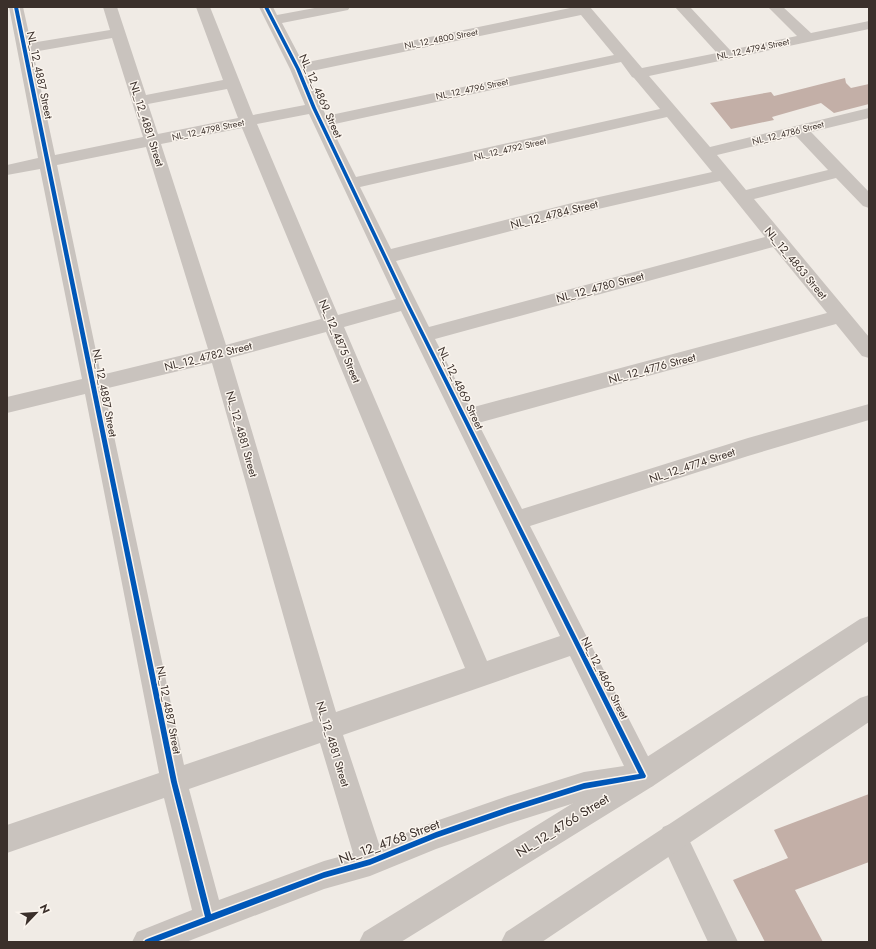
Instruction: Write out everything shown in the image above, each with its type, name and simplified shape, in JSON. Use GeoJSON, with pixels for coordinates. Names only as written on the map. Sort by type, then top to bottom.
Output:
{"type":"FeatureCollection","features":[{"type":"Feature","properties":{"kind":"street","name":"NL_12_4887 Street"},"geometry":{"type":"LineString","coordinates":[[16,7],[174,782],[209,919]]}},
{"type":"Feature","properties":{"kind":"street","name":"NL_12_4881 Street"},"geometry":{"type":"LineString","coordinates":[[110,7],[219,354],[328,728],[370,862]]}},
{"type":"Feature","properties":{"kind":"street","name":"NL_12_4875 Street"},"geometry":{"type":"LineString","coordinates":[[203,7],[247,122],[480,674]]}},
{"type":"Feature","properties":{"kind":"street"},"geometry":{"type":"LineString","coordinates":[[270,14],[338,7]]}},
{"type":"Feature","properties":{"kind":"street"},"geometry":{"type":"LineString","coordinates":[[682,7],[728,55]]}},
{"type":"Feature","properties":{"kind":"street"},"geometry":{"type":"LineString","coordinates":[[775,7],[808,38]]}},
{"type":"Feature","properties":{"kind":"street"},"geometry":{"type":"LineString","coordinates":[[584,9],[637,74],[706,153]]}},
{"type":"Feature","properties":{"kind":"street","name":"NL_12_4800 Street"},"geometry":{"type":"LineString","coordinates":[[298,69],[584,9]]}},
{"type":"Feature","properties":{"kind":"street","name":"NL_12_4869 Street"},"geometry":{"type":"LineString","coordinates":[[270,14],[298,69],[317,115],[408,303],[643,776]]}},
{"type":"Feature","properties":{"kind":"street","name":"NL_12_4794 Street"},"geometry":{"type":"LineString","coordinates":[[637,74],[869,25]]}},
{"type":"Feature","properties":{"kind":"street"},"geometry":{"type":"LineString","coordinates":[[25,49],[117,33]]}},
{"type":"Feature","properties":{"kind":"street","name":"NL_12_4796 Street"},"geometry":{"type":"LineString","coordinates":[[317,115],[624,57]]}},
{"type":"Feature","properties":{"kind":"street"},"geometry":{"type":"LineString","coordinates":[[140,101],[232,83]]}},
{"type":"Feature","properties":{"kind":"street","name":"NL_12_4792 Street"},"geometry":{"type":"LineString","coordinates":[[350,184],[670,112]]}},
{"type":"Feature","properties":{"kind":"street","name":"NL_12_4786 Street"},"geometry":{"type":"LineString","coordinates":[[706,153],[869,113]]}},
{"type":"Feature","properties":{"kind":"street","name":"NL_12_4798 Street"},"geometry":{"type":"LineString","coordinates":[[7,170],[247,122],[317,115]]}},
{"type":"Feature","properties":{"kind":"street"},"geometry":{"type":"LineString","coordinates":[[799,130],[869,202]]}},
{"type":"Feature","properties":{"kind":"street","name":"NL_12_4863 Street"},"geometry":{"type":"LineString","coordinates":[[706,153],[776,240],[869,351]]}},
{"type":"Feature","properties":{"kind":"street"},"geometry":{"type":"LineString","coordinates":[[741,197],[840,172]]}},
{"type":"Feature","properties":{"kind":"street","name":"NL_12_4784 Street"},"geometry":{"type":"LineString","coordinates":[[386,257],[572,209],[723,175]]}},
{"type":"Feature","properties":{"kind":"street","name":"NL_12_4780 Street"},"geometry":{"type":"LineString","coordinates":[[424,335],[776,240]]}},
{"type":"Feature","properties":{"kind":"street","name":"NL_12_4782 Street"},"geometry":{"type":"LineString","coordinates":[[7,405],[92,383],[219,354],[408,303]]}},
{"type":"Feature","properties":{"kind":"street","name":"NL_12_4776 Street"},"geometry":{"type":"LineString","coordinates":[[465,418],[840,316]]}},
{"type":"Feature","properties":{"kind":"street","name":"NL_12_4774 Street"},"geometry":{"type":"LineString","coordinates":[[515,521],[748,447],[869,412]]}},
{"type":"Feature","properties":{"kind":"street","name":"NL_12_4766 Street"},"geometry":{"type":"LineString","coordinates":[[374,942],[643,776],[869,627]]}},
{"type":"Feature","properties":{"kind":"street"},"geometry":{"type":"LineString","coordinates":[[7,840],[480,674],[576,642]]}},
{"type":"Feature","properties":{"kind":"street"},"geometry":{"type":"LineString","coordinates":[[516,942],[869,707]]}},
{"type":"Feature","properties":{"kind":"street","name":"NL_12_4768 Street"},"geometry":{"type":"LineString","coordinates":[[147,942],[324,875],[370,862],[436,835],[584,786],[643,776]]}},
{"type":"Feature","properties":{"kind":"street"},"geometry":{"type":"LineString","coordinates":[[674,837],[723,942]]}},
{"type":"Feature","properties":{"kind":"building"},"geometry":{"type":"Polygon","coordinates":[[[845,78],[846,83],[851,88],[869,84],[869,104],[834,113],[821,103],[772,117],[774,120],[731,129],[710,103],[771,92],[774,96],[845,78]]]}},
{"type":"Feature","properties":{"kind":"building"},"geometry":{"type":"Polygon","coordinates":[[[869,794],[869,862],[795,890],[823,942],[765,942],[733,880],[788,858],[774,830],[869,794]]]}},
{"type":"Feature","properties":{"kind":"cycle path"},"geometry":{"type":"LineString","coordinates":[[16,7],[174,782],[209,919]]}},
{"type":"Feature","properties":{"kind":"cycle path"},"geometry":{"type":"LineString","coordinates":[[147,942],[324,875],[370,862],[436,835],[511,809],[584,786],[643,776],[407,303],[314,108],[298,69],[266,7]]}}]}
